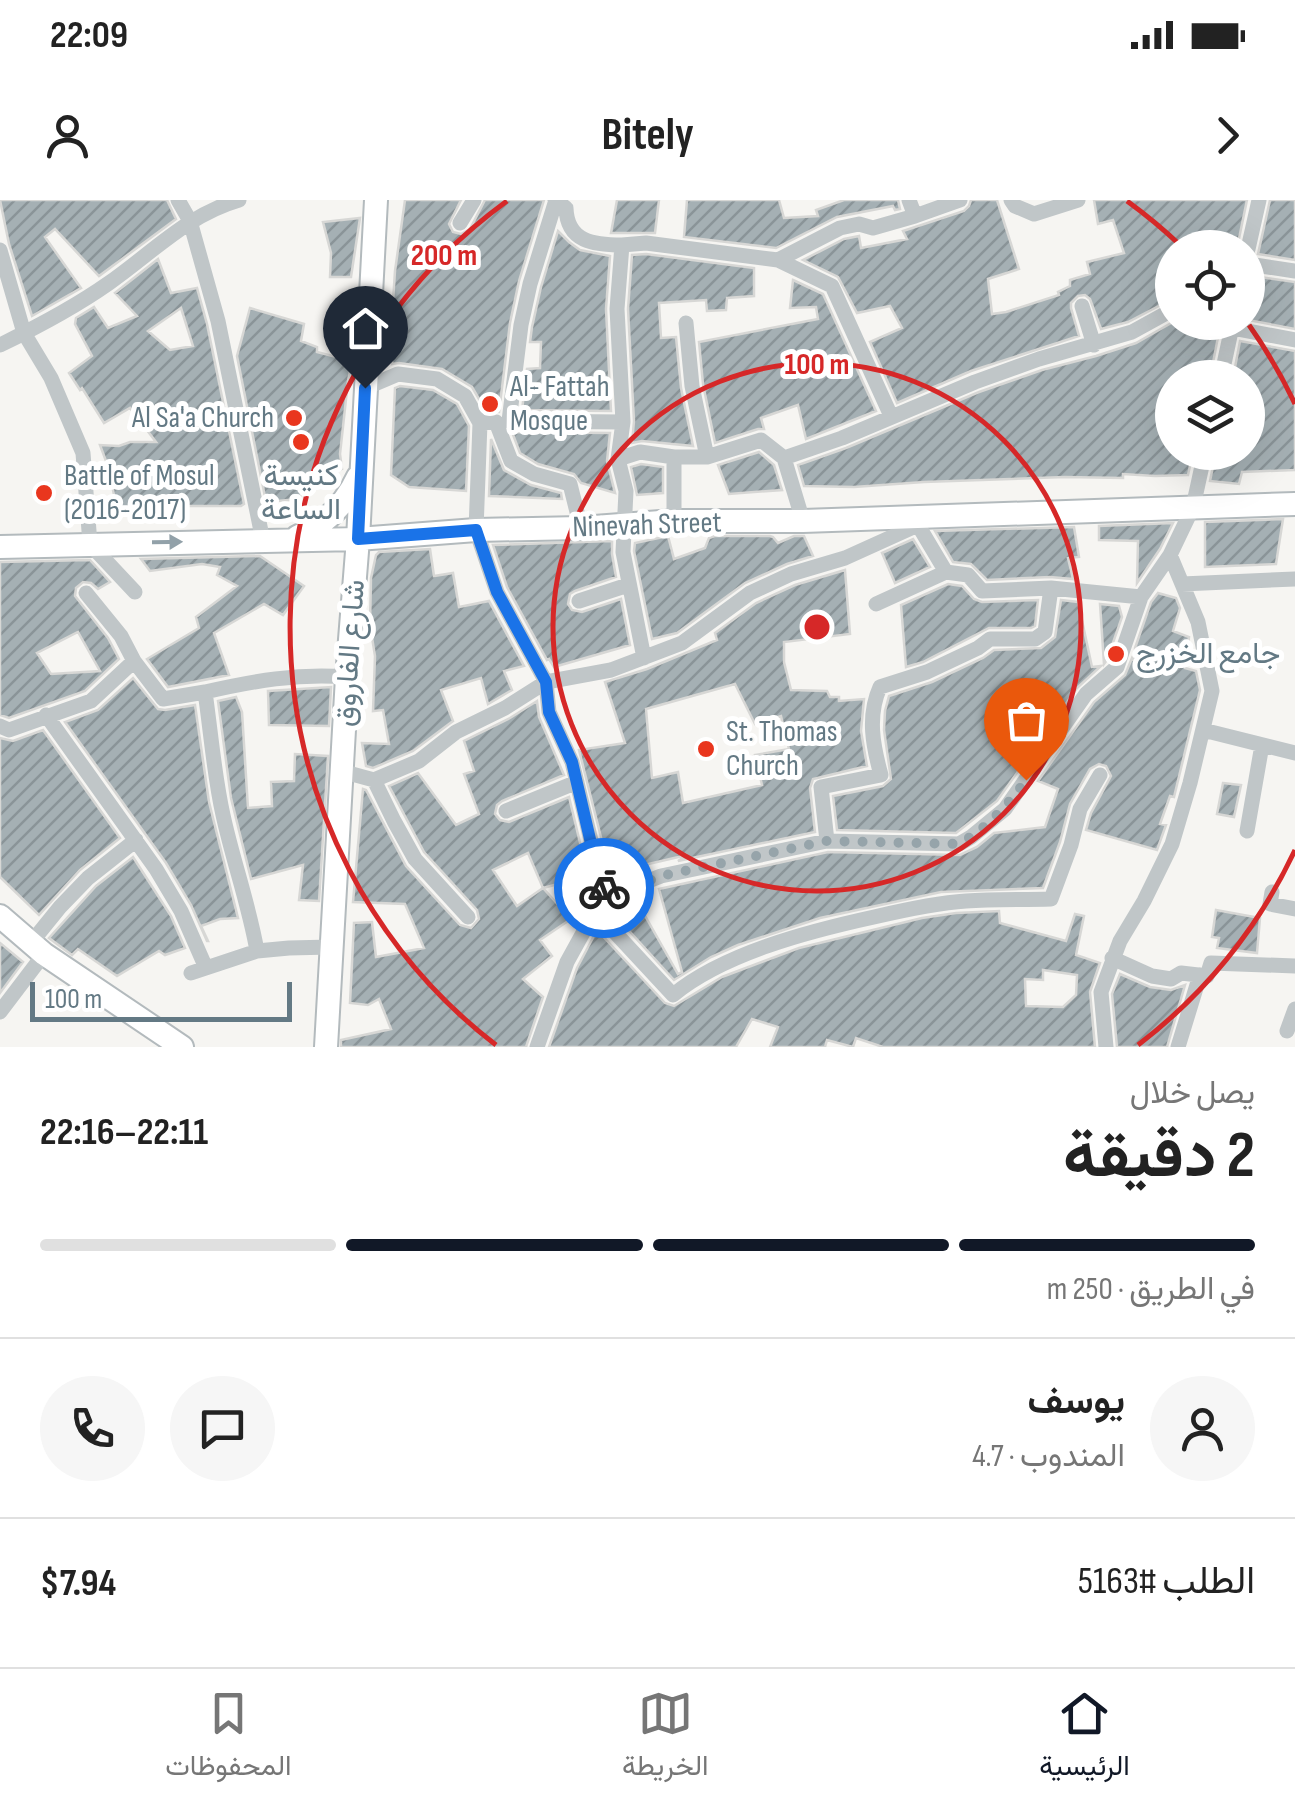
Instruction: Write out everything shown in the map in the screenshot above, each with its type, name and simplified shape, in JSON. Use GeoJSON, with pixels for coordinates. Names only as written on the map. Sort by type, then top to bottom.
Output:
{"type":"FeatureCollection","features":[{"type":"Feature","properties":{"kind":"main road","name":"شارع الفاروق"},"geometry":{"type":"LineString","coordinates":[[326,1047],[376,200]]}},
{"type":"Feature","properties":{"kind":"main road"},"geometry":{"type":"LineString","coordinates":[[289,540],[328,518],[348,496],[361,470]]}},
{"type":"Feature","properties":{"kind":"main road","name":"Ninevah Street"},"geometry":{"type":"LineString","coordinates":[[0,547],[358,539],[674,521],[920,521],[1295,504]]}},
{"type":"Feature","properties":{"kind":"main road"},"geometry":{"type":"LineString","coordinates":[[0,916],[37,949],[182,1047]]}},
{"type":"Feature","properties":{"kind":"street"},"geometry":{"type":"LineString","coordinates":[[178,200],[190,220],[218,320],[262,540]]}},
{"type":"Feature","properties":{"kind":"street"},"geometry":{"type":"LineString","coordinates":[[0,345],[110,283],[190,220],[239,200]]}},
{"type":"Feature","properties":{"kind":"street"},"geometry":{"type":"LineString","coordinates":[[460,223],[474,200]]}},
{"type":"Feature","properties":{"kind":"street"},"geometry":{"type":"LineString","coordinates":[[778,260],[840,228],[859,224],[873,228],[912,208],[960,200]]}},
{"type":"Feature","properties":{"kind":"street"},"geometry":{"type":"LineString","coordinates":[[1011,200],[1015,206],[1034,214],[1078,200]]}},
{"type":"Feature","properties":{"kind":"street"},"geometry":{"type":"LineString","coordinates":[[1252,230],[1259,200]]}},
{"type":"Feature","properties":{"kind":"street"},"geometry":{"type":"LineString","coordinates":[[562,202],[573,231],[596,245],[646,243],[778,260],[832,286],[891,416]]}},
{"type":"Feature","properties":{"kind":"street"},"geometry":{"type":"LineString","coordinates":[[562,202],[530,284],[495,422],[476,530],[497,592],[546,682],[549,712],[572,762],[600,882],[610,896]]}},
{"type":"Feature","properties":{"kind":"street"},"geometry":{"type":"LineString","coordinates":[[622,245],[616,309],[623,422],[618,459],[626,491],[622,552],[644,658]]}},
{"type":"Feature","properties":{"kind":"street"},"geometry":{"type":"LineString","coordinates":[[0,250],[24,333],[51,378],[83,454],[90,544],[136,592]]}},
{"type":"Feature","properties":{"kind":"street"},"geometry":{"type":"LineString","coordinates":[[1265,267],[1295,272]]}},
{"type":"Feature","properties":{"kind":"street"},"geometry":{"type":"LineString","coordinates":[[1082,306],[1094,344]]}},
{"type":"Feature","properties":{"kind":"street"},"geometry":{"type":"LineString","coordinates":[[784,458],[1040,359],[1132,332],[1155,319]]}},
{"type":"Feature","properties":{"kind":"street"},"geometry":{"type":"LineString","coordinates":[[686,323],[692,386],[707,457]]}},
{"type":"Feature","properties":{"kind":"street"},"geometry":{"type":"LineString","coordinates":[[1265,333],[1295,340]]}},
{"type":"Feature","properties":{"kind":"street"},"geometry":{"type":"LineString","coordinates":[[365,388],[398,374],[436,380],[466,396],[495,422],[512,461],[534,474],[570,484],[581,528]]}},
{"type":"Feature","properties":{"kind":"street"},"geometry":{"type":"LineString","coordinates":[[495,422],[623,422]]}},
{"type":"Feature","properties":{"kind":"street"},"geometry":{"type":"LineString","coordinates":[[618,459],[640,452],[707,457],[761,440],[784,458],[803,521]]}},
{"type":"Feature","properties":{"kind":"street"},"geometry":{"type":"LineString","coordinates":[[674,456],[674,521]]}},
{"type":"Feature","properties":{"kind":"street"},"geometry":{"type":"LineString","coordinates":[[538,1047],[561,976],[595,910],[610,896],[661,876],[827,841],[959,844],[1005,809],[1086,694],[1117,667],[1140,597],[1170,555],[1193,507],[1201,470]]}},
{"type":"Feature","properties":{"kind":"street"},"geometry":{"type":"LineString","coordinates":[[342,771],[374,780],[419,761],[456,732],[546,682],[611,670],[682,644],[750,593],[791,574],[846,558],[920,521],[946,572]]}},
{"type":"Feature","properties":{"kind":"street"},"geometry":{"type":"LineString","coordinates":[[1106,1047],[1101,992],[1120,941],[1172,844],[1212,691],[1198,622],[1170,555]]}},
{"type":"Feature","properties":{"kind":"street"},"geometry":{"type":"LineString","coordinates":[[876,604],[946,572],[968,575],[982,591],[1051,588],[1140,597]]}},
{"type":"Feature","properties":{"kind":"street"},"geometry":{"type":"LineString","coordinates":[[1182,584],[1295,579]]}},
{"type":"Feature","properties":{"kind":"street"},"geometry":{"type":"LineString","coordinates":[[578,600],[628,585]]}},
{"type":"Feature","properties":{"kind":"street"},"geometry":{"type":"LineString","coordinates":[[827,841],[821,787],[881,775],[872,743],[873,714],[880,687],[927,672],[990,639],[1035,638],[1045,632],[1051,588]]}},
{"type":"Feature","properties":{"kind":"street"},"geometry":{"type":"LineString","coordinates":[[86,593],[121,636],[134,661],[163,699],[290,676],[347,677]]}},
{"type":"Feature","properties":{"kind":"street"},"geometry":{"type":"LineString","coordinates":[[0,726],[9,730],[90,701],[134,661]]}},
{"type":"Feature","properties":{"kind":"street"},"geometry":{"type":"LineString","coordinates":[[205,692],[222,814],[257,951]]}},
{"type":"Feature","properties":{"kind":"street"},"geometry":{"type":"LineString","coordinates":[[46,715],[182,911],[199,971],[257,951],[331,947]]}},
{"type":"Feature","properties":{"kind":"street"},"geometry":{"type":"LineString","coordinates":[[1203,730],[1295,753]]}},
{"type":"Feature","properties":{"kind":"street"},"geometry":{"type":"LineString","coordinates":[[1247,831],[1262,745]]}},
{"type":"Feature","properties":{"kind":"street"},"geometry":{"type":"LineString","coordinates":[[595,910],[673,996],[717,967],[816,930],[963,901],[1051,899],[1080,809],[1100,776]]}},
{"type":"Feature","properties":{"kind":"street"},"geometry":{"type":"LineString","coordinates":[[374,780],[416,859],[468,916]]}},
{"type":"Feature","properties":{"kind":"street"},"geometry":{"type":"LineString","coordinates":[[506,811],[577,782]]}},
{"type":"Feature","properties":{"kind":"street"},"geometry":{"type":"LineString","coordinates":[[0,1012],[60,907],[88,878],[136,840]]}},
{"type":"Feature","properties":{"kind":"street"},"geometry":{"type":"LineString","coordinates":[[1272,892],[1270,904],[1295,908]]}},
{"type":"Feature","properties":{"kind":"street"},"geometry":{"type":"LineString","coordinates":[[1112,958],[1152,976],[1171,979],[1181,973],[1206,976],[1211,962],[1295,966]]}},
{"type":"Feature","properties":{"kind":"street"},"geometry":{"type":"LineString","coordinates":[[1178,1047],[1200,976]]}},
{"type":"Feature","properties":{"kind":"street"},"geometry":{"type":"LineString","coordinates":[[1286,1031],[1295,1009]]}},
{"type":"Feature","properties":{"kind":"building"},"geometry":{"type":"Polygon","coordinates":[[[0,200],[167,200],[176,219],[99,276],[55,229],[45,237],[81,288],[32,316],[9,244],[0,200]]]}},
{"type":"Feature","properties":{"kind":"building"},"geometry":{"type":"Polygon","coordinates":[[[405,200],[461,200],[449,224],[453,232],[461,234],[470,229],[485,200],[544,200],[510,323],[499,412],[486,411],[472,387],[442,369],[392,364],[395,271],[405,200]]]}},
{"type":"Feature","properties":{"kind":"building"},"geometry":{"type":"Polygon","coordinates":[[[617,200],[659,200],[655,233],[611,233],[617,200]]]}},
{"type":"Feature","properties":{"kind":"building"},"geometry":{"type":"Polygon","coordinates":[[[687,200],[779,200],[784,218],[818,216],[816,210],[844,200],[898,200],[900,209],[893,206],[837,217],[776,248],[684,237],[687,200]]]}},
{"type":"Feature","properties":{"kind":"building"},"geometry":{"type":"Polygon","coordinates":[[[971,200],[997,200],[1019,269],[988,279],[992,314],[1059,295],[1070,286],[1070,280],[1090,274],[1087,262],[1124,253],[1113,220],[1098,224],[1094,200],[1247,200],[1241,230],[1155,230],[1155,308],[1128,322],[1101,329],[1090,299],[1078,296],[1071,308],[1079,336],[971,371],[897,403],[870,342],[902,328],[890,306],[857,313],[838,277],[803,260],[844,239],[859,236],[861,248],[907,239],[903,231],[969,206],[971,200]]]}},
{"type":"Feature","properties":{"kind":"building"},"geometry":{"type":"Polygon","coordinates":[[[1270,200],[1295,200],[1295,260],[1265,255],[1263,230],[1270,200]]]}},
{"type":"Feature","properties":{"kind":"building"},"geometry":{"type":"Polygon","coordinates":[[[360,218],[351,277],[330,277],[331,253],[323,222],[360,218]]]}},
{"type":"Feature","properties":{"kind":"building"},"geometry":{"type":"Polygon","coordinates":[[[558,231],[580,250],[610,256],[606,309],[611,411],[522,410],[527,369],[540,368],[541,342],[530,342],[558,231]]]}},
{"type":"Feature","properties":{"kind":"building"},"geometry":{"type":"Polygon","coordinates":[[[632,255],[754,268],[754,296],[727,298],[726,310],[707,311],[706,300],[659,303],[661,338],[676,337],[693,446],[632,443],[628,309],[632,255]]]}},
{"type":"Feature","properties":{"kind":"building"},"geometry":{"type":"Polygon","coordinates":[[[158,259],[171,293],[197,288],[244,504],[241,506],[117,511],[100,445],[156,442],[130,408],[104,423],[69,373],[92,356],[75,324],[76,318],[94,307],[108,328],[137,316],[115,293],[158,259]],[[181,308],[148,331],[170,350],[193,346],[181,308]]]}},
{"type":"Feature","properties":{"kind":"building"},"geometry":{"type":"Polygon","coordinates":[[[1265,278],[1295,282],[1295,329],[1265,323],[1265,278]]]}},
{"type":"Feature","properties":{"kind":"building"},"geometry":{"type":"Polygon","coordinates":[[[793,280],[823,294],[876,411],[806,439],[798,405],[761,418],[764,429],[715,443],[699,342],[818,319],[816,307],[790,308],[793,280]]]}},
{"type":"Feature","properties":{"kind":"building","name":"Al Sa'a Church"},"geometry":{"type":"Polygon","coordinates":[[[250,308],[304,324],[301,341],[317,347],[317,352],[352,361],[340,454],[342,469],[327,474],[325,483],[313,479],[299,499],[266,502],[237,356],[250,308]]]}},
{"type":"Feature","properties":{"kind":"building"},"geometry":{"type":"Polygon","coordinates":[[[1155,332],[1155,340],[1217,340],[1214,360],[1155,360],[1155,470],[1189,470],[1188,475],[804,486],[798,465],[979,392],[1136,343],[1155,332]]]}},
{"type":"Feature","properties":{"kind":"building"},"geometry":{"type":"Polygon","coordinates":[[[1240,341],[1295,351],[1295,470],[1242,472],[1239,484],[1210,481],[1212,470],[1265,470],[1265,360],[1236,360],[1240,341]]]}},
{"type":"Feature","properties":{"kind":"building"},"geometry":{"type":"Polygon","coordinates":[[[395,388],[433,390],[457,404],[469,426],[466,491],[409,487],[391,475],[395,388]]]}},
{"type":"Feature","properties":{"kind":"building"},"geometry":{"type":"Polygon","coordinates":[[[512,432],[610,433],[607,461],[615,493],[581,483],[574,474],[538,464],[520,453],[512,432]]]}},
{"type":"Feature","properties":{"kind":"building"},"geometry":{"type":"Polygon","coordinates":[[[491,439],[504,470],[531,485],[561,493],[562,499],[489,496],[491,439]]]}},
{"type":"Feature","properties":{"kind":"building"},"geometry":{"type":"Polygon","coordinates":[[[759,452],[774,465],[782,490],[729,494],[718,465],[759,452]]]}},
{"type":"Feature","properties":{"kind":"building"},"geometry":{"type":"Polygon","coordinates":[[[631,467],[663,467],[663,493],[637,495],[631,467]]]}},
{"type":"Feature","properties":{"kind":"building"},"geometry":{"type":"Polygon","coordinates":[[[1283,519],[1276,564],[1205,567],[1205,522],[1283,519]]]}},
{"type":"Feature","properties":{"kind":"building"},"geometry":{"type":"Polygon","coordinates":[[[1173,523],[1137,583],[1138,541],[1099,540],[1099,526],[1173,523]]]}},
{"type":"Feature","properties":{"kind":"building"},"geometry":{"type":"Polygon","coordinates":[[[1074,527],[1079,557],[1068,558],[1073,579],[987,580],[971,564],[953,562],[935,531],[1074,527]]]}},
{"type":"Feature","properties":{"kind":"building"},"geometry":{"type":"Polygon","coordinates":[[[668,536],[674,559],[705,548],[709,538],[715,536],[770,536],[778,543],[804,536],[813,556],[745,583],[677,633],[652,639],[635,543],[668,536]]]}},
{"type":"Feature","properties":{"kind":"building"},"geometry":{"type":"Polygon","coordinates":[[[913,539],[930,567],[895,583],[882,553],[913,539]]]}},
{"type":"Feature","properties":{"kind":"building"},"geometry":{"type":"Polygon","coordinates":[[[612,541],[616,577],[575,591],[568,604],[572,610],[582,612],[621,599],[630,645],[554,667],[507,587],[493,545],[612,541]]]}},
{"type":"Feature","properties":{"kind":"building"},"geometry":{"type":"Polygon","coordinates":[[[430,549],[434,576],[453,573],[459,607],[489,601],[524,666],[504,671],[512,690],[488,704],[481,678],[441,690],[453,721],[413,751],[373,768],[366,766],[362,743],[389,744],[383,710],[373,711],[375,656],[370,625],[371,578],[376,555],[430,549]]]}},
{"type":"Feature","properties":{"kind":"building"},"geometry":{"type":"Polygon","coordinates":[[[260,556],[304,586],[283,615],[264,604],[214,633],[229,675],[168,687],[147,659],[199,628],[196,617],[237,586],[217,575],[220,567],[202,564],[150,571],[141,559],[260,556]]]}},
{"type":"Feature","properties":{"kind":"building"},"geometry":{"type":"Polygon","coordinates":[[[90,560],[110,582],[98,589],[83,582],[76,588],[75,596],[108,638],[119,659],[85,691],[9,718],[0,715],[0,562],[90,560]],[[78,632],[37,653],[51,674],[100,671],[78,632]]]}},
{"type":"Feature","properties":{"kind":"building"},"geometry":{"type":"Polygon","coordinates":[[[845,570],[850,634],[784,642],[784,662],[791,690],[827,691],[830,697],[839,697],[839,701],[864,699],[861,731],[867,766],[813,779],[810,788],[815,832],[610,873],[579,750],[625,743],[605,682],[717,640],[715,633],[756,603],[795,585],[845,570]],[[735,684],[646,709],[652,778],[678,772],[683,803],[762,785],[755,755],[789,749],[781,716],[755,724],[735,684]]]}},
{"type":"Feature","properties":{"kind":"building"},"geometry":{"type":"Polygon","coordinates":[[[948,584],[962,586],[982,602],[1038,600],[1035,626],[989,628],[906,667],[901,605],[948,584]]]}},
{"type":"Feature","properties":{"kind":"building"},"geometry":{"type":"Polygon","coordinates":[[[1158,593],[1176,598],[1180,608],[1173,631],[1189,637],[1185,668],[1196,671],[1200,690],[1174,797],[1170,796],[1160,824],[1166,825],[1157,850],[1086,830],[1111,776],[1106,766],[1099,764],[1090,769],[1070,804],[1043,888],[941,892],[820,918],[738,945],[674,980],[611,911],[635,898],[678,974],[682,972],[659,889],[828,852],[960,855],[994,833],[1045,827],[1058,789],[1038,781],[1094,702],[1125,675],[1132,658],[1135,662],[1135,648],[1158,593]]]}},
{"type":"Feature","properties":{"kind":"building"},"geometry":{"type":"Polygon","coordinates":[[[1061,600],[1078,602],[1092,667],[1101,666],[1077,688],[997,801],[956,833],[837,830],[833,796],[883,786],[891,779],[884,730],[889,696],[932,682],[994,650],[1041,648],[1055,637],[1061,600]]]}},
{"type":"Feature","properties":{"kind":"building"},"geometry":{"type":"Polygon","coordinates":[[[1100,604],[1119,606],[1122,617],[1104,664],[1100,604]]]}},
{"type":"Feature","properties":{"kind":"building"},"geometry":{"type":"Polygon","coordinates":[[[133,678],[158,709],[195,705],[209,802],[238,918],[201,926],[208,941],[166,863],[65,722],[98,710],[133,678]]]}},
{"type":"Feature","properties":{"kind":"building"},"geometry":{"type":"Polygon","coordinates":[[[331,687],[329,726],[269,725],[268,691],[331,687]]]}},
{"type":"Feature","properties":{"kind":"building"},"geometry":{"type":"Polygon","coordinates":[[[236,697],[242,712],[248,808],[272,806],[271,782],[294,781],[295,754],[328,756],[319,901],[299,900],[303,865],[251,879],[231,798],[218,701],[236,697]]]}},
{"type":"Feature","properties":{"kind":"building"},"geometry":{"type":"Polygon","coordinates":[[[537,701],[539,717],[564,775],[502,801],[495,814],[509,822],[569,797],[588,876],[543,888],[571,919],[540,940],[552,956],[523,979],[543,997],[526,1047],[341,1047],[341,1040],[391,1029],[379,999],[368,1005],[350,1003],[354,923],[372,922],[376,957],[424,948],[405,904],[353,902],[363,789],[406,866],[460,925],[471,928],[479,919],[477,910],[424,852],[389,786],[418,773],[456,825],[479,814],[464,774],[474,771],[464,741],[537,701]],[[528,853],[493,870],[517,906],[543,888],[528,853]]]}},
{"type":"Feature","properties":{"kind":"building"},"geometry":{"type":"Polygon","coordinates":[[[43,730],[120,838],[80,870],[39,915],[0,877],[0,738],[13,741],[43,730]]]}},
{"type":"Feature","properties":{"kind":"building"},"geometry":{"type":"Polygon","coordinates":[[[1223,783],[1241,785],[1234,817],[1217,814],[1223,783]]]}},
{"type":"Feature","properties":{"kind":"building"},"geometry":{"type":"Polygon","coordinates":[[[133,857],[171,916],[185,948],[165,955],[159,951],[117,976],[78,949],[72,955],[49,938],[96,886],[133,857]]]}},
{"type":"Feature","properties":{"kind":"building"},"geometry":{"type":"Polygon","coordinates":[[[1216,910],[1260,918],[1257,953],[1217,948],[1219,938],[1212,937],[1216,910]]]}},
{"type":"Feature","properties":{"kind":"building"},"geometry":{"type":"Polygon","coordinates":[[[999,911],[1000,923],[1066,941],[1075,914],[1084,916],[1076,955],[1100,963],[1090,992],[1095,1047],[883,1047],[856,1038],[853,1047],[827,1040],[825,1047],[770,1047],[778,1027],[752,1019],[736,1047],[549,1047],[577,968],[597,930],[665,1003],[674,1006],[722,977],[799,948],[956,913],[999,911]],[[1043,970],[1043,980],[1025,979],[1026,1006],[1063,1007],[1076,995],[1077,975],[1043,970]]]}},
{"type":"Feature","properties":{"kind":"building"},"geometry":{"type":"Polygon","coordinates":[[[0,943],[23,962],[0,993],[0,943]]]}},
{"type":"Feature","properties":{"kind":"building"},"geometry":{"type":"Polygon","coordinates":[[[1120,974],[1150,987],[1171,990],[1185,985],[1167,1047],[1117,1047],[1112,994],[1120,974]]]}},
{"type":"Feature","properties":{"kind":"way so far"},"geometry":{"type":"LineString","coordinates":[[604,888],[610,896],[661,876],[827,841],[959,844],[1005,809],[1026,780]]}},
{"type":"Feature","properties":{"kind":"place","name":"Al- Fattah Mosque"},"geometry":{"type":"Point","coordinates":[490,404]}},
{"type":"Feature","properties":{"kind":"place","name":"Al Sa'a Church"},"geometry":{"type":"Point","coordinates":[294,418]}},
{"type":"Feature","properties":{"kind":"place","name":"كنيسة الساعة"},"geometry":{"type":"Point","coordinates":[301,442]}},
{"type":"Feature","properties":{"kind":"place","name":"Battle of Mosul (2016-2017)"},"geometry":{"type":"Point","coordinates":[44,493]}},
{"type":"Feature","properties":{"kind":"place","name":"جامع الخزرج"},"geometry":{"type":"Point","coordinates":[1116,654]}},
{"type":"Feature","properties":{"kind":"place","name":"St. Thomas Church"},"geometry":{"type":"Point","coordinates":[706,749]}},
{"type":"Feature","properties":{"kind":"route"},"geometry":{"type":"LineString","coordinates":[[365,388],[358,539],[476,530],[497,592],[546,682],[549,712],[572,762],[604,888]]}}]}
